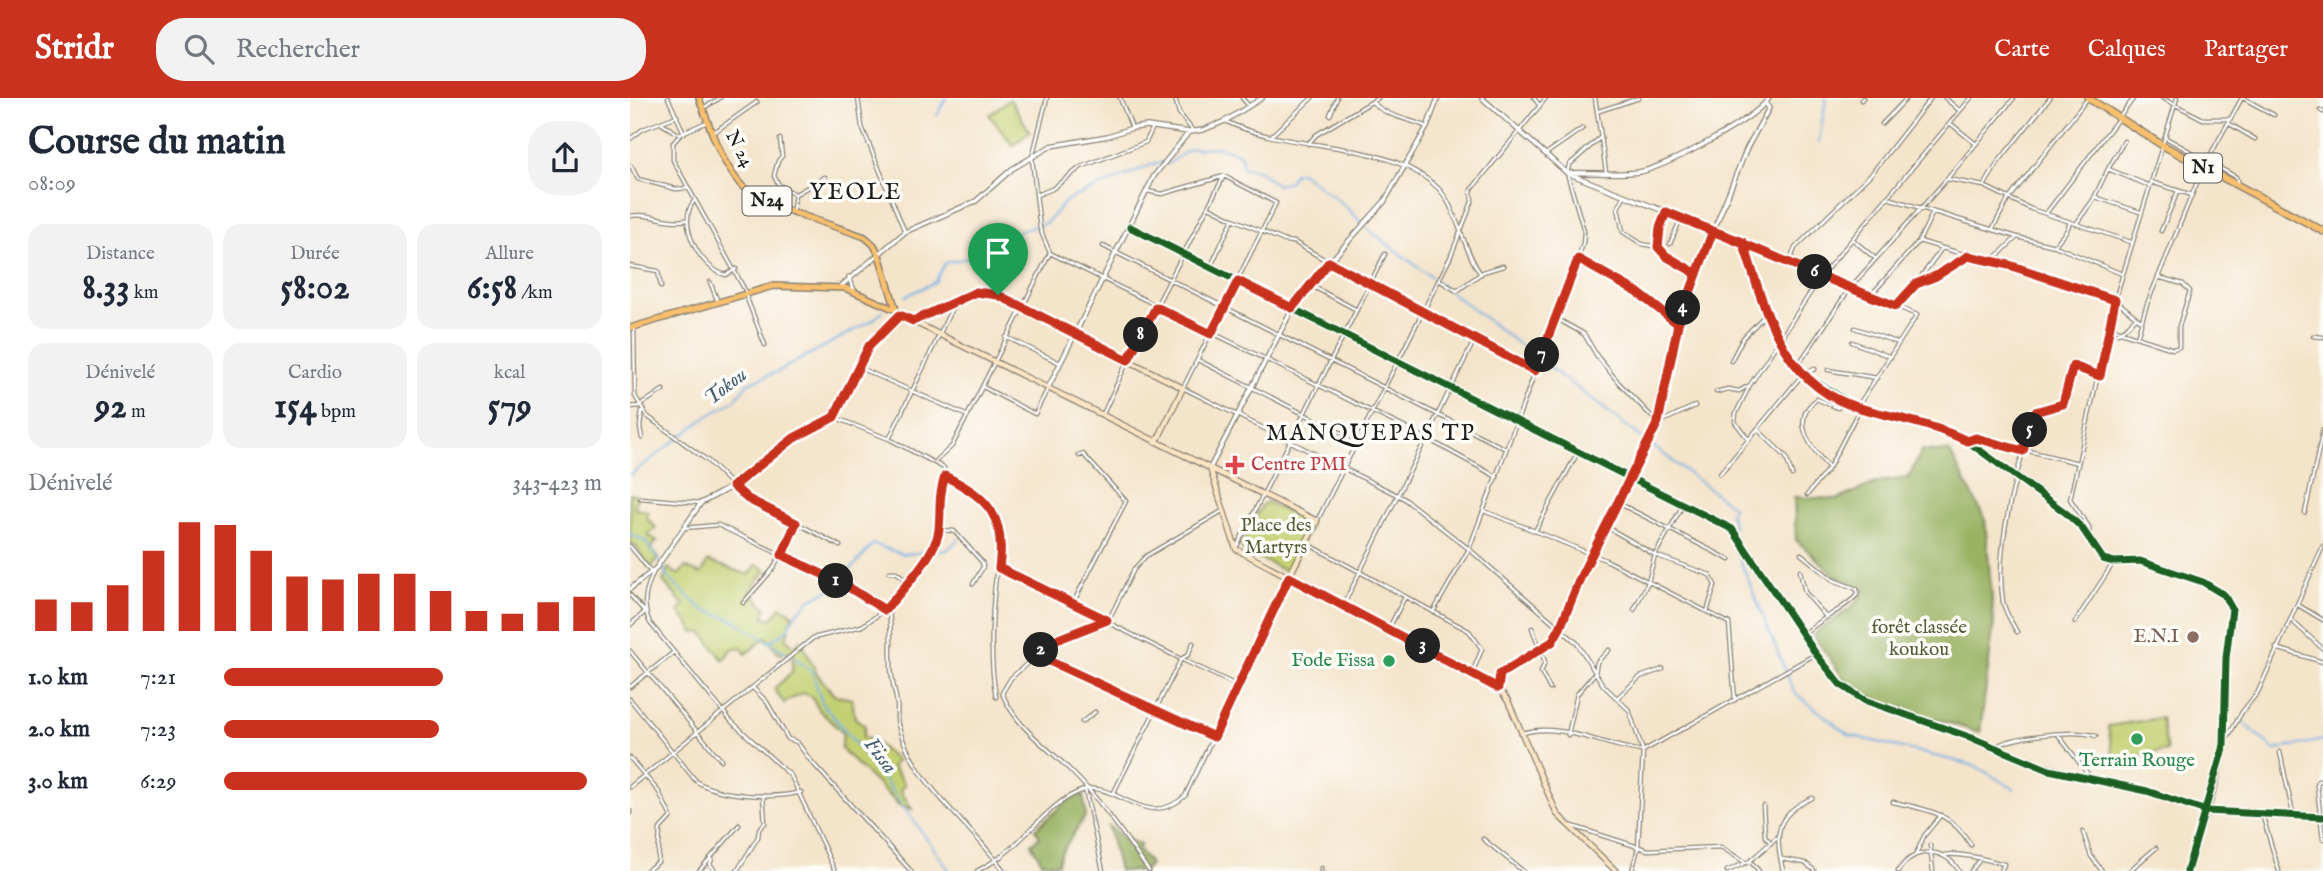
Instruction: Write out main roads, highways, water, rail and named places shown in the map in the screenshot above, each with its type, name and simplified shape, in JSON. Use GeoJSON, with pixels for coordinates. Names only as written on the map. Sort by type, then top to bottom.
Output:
{"type":"FeatureCollection","features":[{"type":"Feature","properties":{"kind":"highway","name":"N1"},"geometry":{"type":"LineString","coordinates":[[2088,98],[2239,187],[2323,231]]}},
{"type":"Feature","properties":{"kind":"main road","name":"N 24"},"geometry":{"type":"LineString","coordinates":[[699,98],[727,165],[743,186],[763,199],[865,237],[874,245],[898,312]]}},
{"type":"Feature","properties":{"kind":"main road"},"geometry":{"type":"LineString","coordinates":[[632,327],[773,286],[854,290],[1317,521],[1289,577]]}},
{"type":"Feature","properties":{"kind":"main road"},"geometry":{"type":"LineString","coordinates":[[913,321],[976,292],[985,291],[1022,307],[1184,388],[1157,441]]}},
{"type":"Feature","properties":{"kind":"main road"},"geometry":{"type":"LineString","coordinates":[[1210,468],[1236,549],[1472,671],[1498,688],[1522,733],[1551,804],[1566,825],[1616,871]]}},
{"type":"Feature","properties":{"kind":"waterway"},"geometry":{"type":"LineString","coordinates":[[937,116],[946,98]]}},
{"type":"Feature","properties":{"kind":"waterway"},"geometry":{"type":"LineString","coordinates":[[1819,142],[1826,98]]}},
{"type":"Feature","properties":{"kind":"waterway"},"geometry":{"type":"LineString","coordinates":[[906,296],[935,282],[945,263],[972,257],[1000,244],[1011,234],[1046,223],[1067,200],[1156,163],[1168,164],[1189,149],[1219,147],[1240,154],[1243,168],[1258,170],[1277,185],[1290,181],[1294,173],[1301,172],[1343,204],[1369,230],[1733,507],[1730,512],[1734,528]]}},
{"type":"Feature","properties":{"kind":"waterway","name":"Tokou"},"geometry":{"type":"LineString","coordinates":[[630,475],[708,416],[734,401],[748,383],[777,372],[873,320],[883,311]]}},
{"type":"Feature","properties":{"kind":"waterway","name":"Fissa"},"geometry":{"type":"LineString","coordinates":[[630,534],[645,541],[659,561]]}},
{"type":"Feature","properties":{"kind":"waterway"},"geometry":{"type":"LineString","coordinates":[[1734,534],[1734,545],[1794,692],[1849,735],[1976,766],[2014,789]]}},
{"type":"Feature","properties":{"kind":"waterway"},"geometry":{"type":"LineString","coordinates":[[931,552],[947,550],[959,539]]}},
{"type":"Feature","properties":{"kind":"waterway"},"geometry":{"type":"LineString","coordinates":[[841,581],[873,544],[902,554],[926,552]]}},
{"type":"Feature","properties":{"kind":"waterway","name":"Fissa"},"geometry":{"type":"LineString","coordinates":[[661,564],[668,578],[702,609],[734,620],[790,655]]}},
{"type":"Feature","properties":{"kind":"waterway"},"geometry":{"type":"LineString","coordinates":[[770,642],[787,630],[796,614],[811,599],[837,586]]}},
{"type":"Feature","properties":{"kind":"waterway","name":"Fissa"},"geometry":{"type":"LineString","coordinates":[[794,657],[812,672],[822,703],[871,762],[950,871]]}},
{"type":"Feature","properties":{"kind":"waterway"},"geometry":{"type":"LineString","coordinates":[[2242,721],[2274,750],[2323,740]]}},
{"type":"Feature","properties":{"kind":"place","name":"Centre PMI"},"geometry":{"type":"Point","coordinates":[1235,465]}},
{"type":"Feature","properties":{"kind":"place","name":"E.N.I"},"geometry":{"type":"Point","coordinates":[2193,637]}},
{"type":"Feature","properties":{"kind":"place","name":"Fode Fissa"},"geometry":{"type":"Point","coordinates":[1389,661]}},
{"type":"Feature","properties":{"kind":"place","name":"Terrain Rouge"},"geometry":{"type":"Point","coordinates":[2137,739]}},
{"type":"Feature","properties":{"kind":"district","name":"YEOLE"},"geometry":{"type":"Point","coordinates":[856,192]}},
{"type":"Feature","properties":{"kind":"district","name":"MANQUEPAS TP"},"geometry":{"type":"Point","coordinates":[1371,433]}},
{"type":"Feature","properties":{"kind":"park label","name":"Place des Martyrs"},"geometry":{"type":"Point","coordinates":[1276,537]}},
{"type":"Feature","properties":{"kind":"park label","name":"forêt classée koukou"},"geometry":{"type":"Point","coordinates":[1919,639]}}]}
